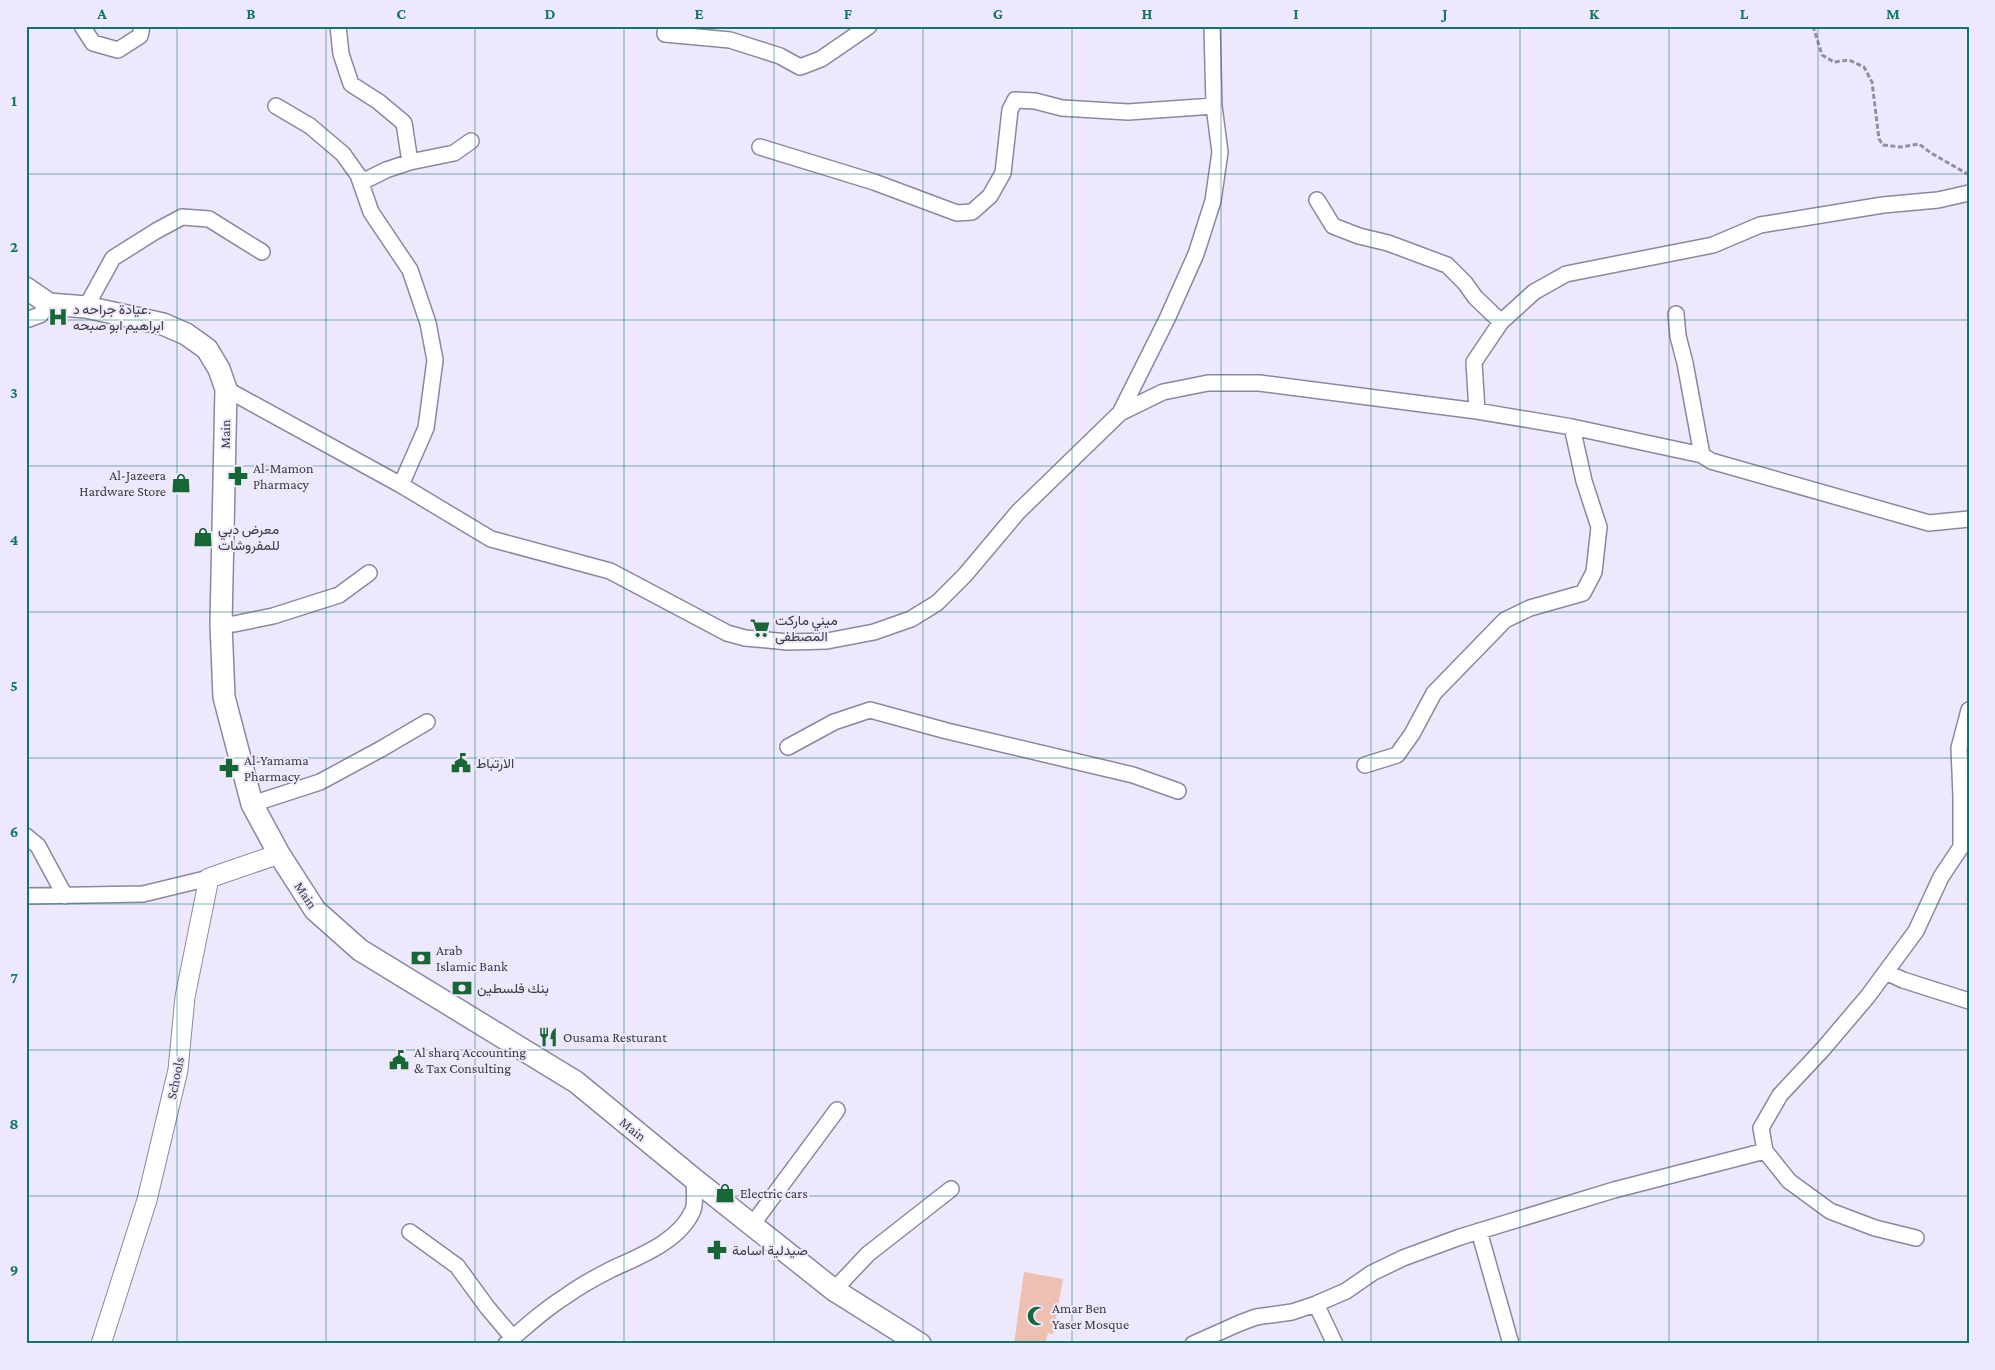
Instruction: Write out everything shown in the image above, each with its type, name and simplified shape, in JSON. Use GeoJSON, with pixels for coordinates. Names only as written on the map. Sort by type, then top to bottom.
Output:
{"type":"FeatureCollection","features":[{"type":"Feature","properties":{"kind":"main road"},"geometry":{"type":"LineString","coordinates":[[26,288],[49,304]]}},
{"type":"Feature","properties":{"kind":"main road","name":"Main"},"geometry":{"type":"LineString","coordinates":[[49,304],[86,307],[163,324],[186,334],[207,349],[220,369],[226,390],[221,624],[224,697],[252,804],[279,854],[315,910],[360,950],[576,1082],[834,1290],[920,1344]]}},
{"type":"Feature","properties":{"kind":"street"},"geometry":{"type":"LineString","coordinates":[[82,26],[93,44],[118,50],[140,36],[142,26]]}},
{"type":"Feature","properties":{"kind":"street"},"geometry":{"type":"LineString","coordinates":[[338,26],[341,54],[351,84],[379,102],[404,123],[410,162]]}},
{"type":"Feature","properties":{"kind":"street"},"geometry":{"type":"LineString","coordinates":[[666,26],[665,34],[730,40],[780,56],[800,67],[822,59],[869,26]]}},
{"type":"Feature","properties":{"kind":"street"},"geometry":{"type":"LineString","coordinates":[[1120,413],[1167,319],[1196,254],[1213,201],[1220,152],[1214,106],[1212,26]]}},
{"type":"Feature","properties":{"kind":"street"},"geometry":{"type":"LineString","coordinates":[[760,147],[874,182],[957,212],[972,212],[990,196],[1003,174],[1010,110],[1015,100],[1035,101],[1062,108],[1128,112],[1214,106]]}},
{"type":"Feature","properties":{"kind":"street"},"geometry":{"type":"LineString","coordinates":[[276,106],[310,126],[343,154],[362,182],[371,212],[410,270],[428,323],[435,360],[426,428],[401,485]]}},
{"type":"Feature","properties":{"kind":"street"},"geometry":{"type":"LineString","coordinates":[[362,182],[386,170],[410,162],[454,153],[471,140]]}},
{"type":"Feature","properties":{"kind":"street"},"geometry":{"type":"LineString","coordinates":[[1477,411],[1474,362],[1501,322],[1534,292],[1566,274],[1713,245],[1760,225],[1883,206],[1938,200],[1969,193]]}},
{"type":"Feature","properties":{"kind":"street"},"geometry":{"type":"LineString","coordinates":[[1317,200],[1333,226],[1359,236],[1388,243],[1447,265],[1465,283],[1474,297],[1501,322]]}},
{"type":"Feature","properties":{"kind":"street"},"geometry":{"type":"LineString","coordinates":[[86,307],[113,258],[182,217],[208,219],[262,252]]}},
{"type":"Feature","properties":{"kind":"street"},"geometry":{"type":"LineString","coordinates":[[26,320],[40,316],[49,304]]}},
{"type":"Feature","properties":{"kind":"street"},"geometry":{"type":"LineString","coordinates":[[1676,314],[1678,336],[1687,372],[1702,455]]}},
{"type":"Feature","properties":{"kind":"street"},"geometry":{"type":"LineString","coordinates":[[226,390],[401,485],[491,539],[610,571],[726,633],[745,638],[788,642],[827,641],[874,632],[911,619],[937,603],[966,575],[1018,512],[1120,413],[1163,392],[1208,383],[1259,383],[1477,411],[1572,427],[1702,455],[1711,461],[1929,524],[1969,519]]}},
{"type":"Feature","properties":{"kind":"street"},"geometry":{"type":"LineString","coordinates":[[1365,765],[1396,755],[1412,734],[1434,693],[1505,620],[1530,608],[1583,593],[1594,572],[1599,528],[1584,481],[1572,427]]}},
{"type":"Feature","properties":{"kind":"street"},"geometry":{"type":"LineString","coordinates":[[221,624],[234,624],[273,616],[339,595],[369,573]]}},
{"type":"Feature","properties":{"kind":"street"},"geometry":{"type":"LineString","coordinates":[[788,747],[834,722],[870,710],[948,731],[1133,775],[1178,791]]}},
{"type":"Feature","properties":{"kind":"street"},"geometry":{"type":"LineString","coordinates":[[1916,1238],[1875,1228],[1830,1211],[1789,1181],[1765,1151],[1761,1128],[1780,1095],[1823,1050],[1868,996],[1916,930],[1941,877],[1961,847],[1959,748],[1969,710]]}},
{"type":"Feature","properties":{"kind":"street"},"geometry":{"type":"LineString","coordinates":[[252,804],[320,782],[382,749],[427,722]]}},
{"type":"Feature","properties":{"kind":"street"},"geometry":{"type":"LineString","coordinates":[[26,836],[38,846],[65,896]]}},
{"type":"Feature","properties":{"kind":"street"},"geometry":{"type":"LineString","coordinates":[[26,896],[142,894],[209,878],[279,854]]}},
{"type":"Feature","properties":{"kind":"street","name":"Schools"},"geometry":{"type":"LineString","coordinates":[[101,1344],[146,1200],[178,1070],[185,997],[209,878]]}},
{"type":"Feature","properties":{"kind":"street"},"geometry":{"type":"LineString","coordinates":[[1886,972],[1903,980],[1969,1001]]}},
{"type":"Feature","properties":{"kind":"street"},"geometry":{"type":"LineString","coordinates":[[752,1225],[837,1110]]}},
{"type":"Feature","properties":{"kind":"street"},"geometry":{"type":"LineString","coordinates":[[1192,1344],[1218,1331],[1256,1317],[1292,1312],[1316,1304],[1346,1291],[1372,1273],[1403,1258],[1479,1231],[1614,1190],[1765,1151]]}},
{"type":"Feature","properties":{"kind":"street"},"geometry":{"type":"LineString","coordinates":[[410,1232],[457,1266],[510,1341],[565,1296],[611,1270],[646,1254],[680,1228],[693,1209],[694,1179]]}},
{"type":"Feature","properties":{"kind":"street"},"geometry":{"type":"LineString","coordinates":[[834,1290],[868,1254],[951,1189]]}},
{"type":"Feature","properties":{"kind":"street"},"geometry":{"type":"LineString","coordinates":[[1479,1231],[1511,1344]]}},
{"type":"Feature","properties":{"kind":"street"},"geometry":{"type":"LineString","coordinates":[[1316,1304],[1336,1344]]}},
{"type":"Feature","properties":{"kind":"path"},"geometry":{"type":"LineString","coordinates":[[1812,26],[1822,55],[1834,62],[1849,60],[1864,67],[1872,82],[1879,139],[1883,145],[1901,147],[1919,144],[1969,175]]}},
{"type":"Feature","properties":{"kind":"building","name":"Amar Ben Yaser Mosque"},"geometry":{"type":"Polygon","coordinates":[[[1024,1272],[1063,1279],[1053,1334],[1048,1333],[1045,1344],[1014,1344],[1024,1272]]]}},
{"type":"Feature","properties":{"kind":"place","name":"عيادة جراحه د. ابراهيم ابو صبحه"},"geometry":{"type":"Point","coordinates":[58,317]}},
{"type":"Feature","properties":{"kind":"place","name":"Al-Mamon Pharmacy"},"geometry":{"type":"Point","coordinates":[238,476]}},
{"type":"Feature","properties":{"kind":"place","name":"Al-Jazeera Hardware Store"},"geometry":{"type":"Point","coordinates":[181,483]}},
{"type":"Feature","properties":{"kind":"place","name":"معرض دبي للمفروشات"},"geometry":{"type":"Point","coordinates":[203,537]}},
{"type":"Feature","properties":{"kind":"place","name":"ميني ماركت المصطفى"},"geometry":{"type":"Point","coordinates":[760,628]}},
{"type":"Feature","properties":{"kind":"place","name":"الارتباط"},"geometry":{"type":"Point","coordinates":[461,763]}},
{"type":"Feature","properties":{"kind":"place","name":"Al-Yamama Pharmacy"},"geometry":{"type":"Point","coordinates":[229,768]}},
{"type":"Feature","properties":{"kind":"place","name":"Arab Islamic Bank"},"geometry":{"type":"Point","coordinates":[421,958]}},
{"type":"Feature","properties":{"kind":"place","name":"بنك فلسطين"},"geometry":{"type":"Point","coordinates":[462,988]}},
{"type":"Feature","properties":{"kind":"place","name":"Ousama Resturant"},"geometry":{"type":"Point","coordinates":[548,1037]}},
{"type":"Feature","properties":{"kind":"place","name":"Al sharq Accounting & Tax Consulting"},"geometry":{"type":"Point","coordinates":[399,1060]}},
{"type":"Feature","properties":{"kind":"place","name":"Electric cars"},"geometry":{"type":"Point","coordinates":[725,1193]}},
{"type":"Feature","properties":{"kind":"place","name":"صيدلية اسامة"},"geometry":{"type":"Point","coordinates":[717,1250]}},
{"type":"Feature","properties":{"kind":"place","name":"Amar Ben Yaser Mosque"},"geometry":{"type":"Point","coordinates":[1037,1316]}}]}
